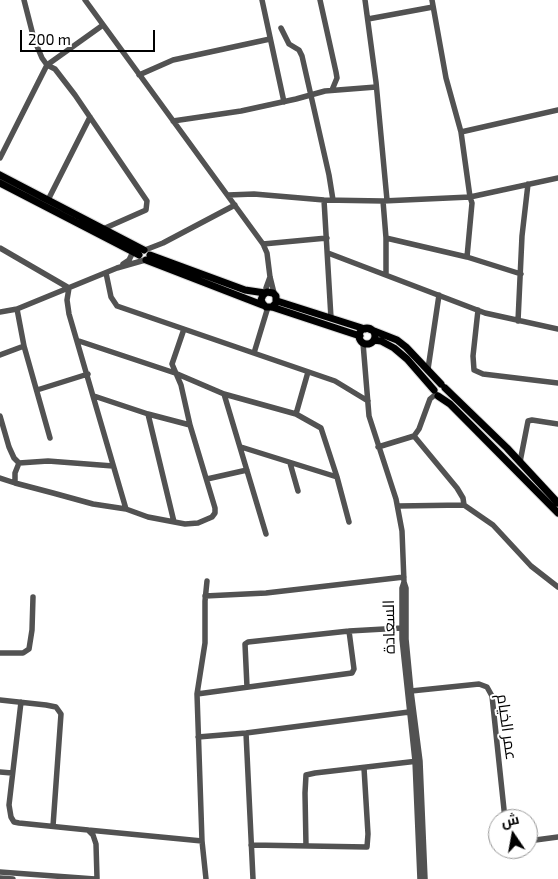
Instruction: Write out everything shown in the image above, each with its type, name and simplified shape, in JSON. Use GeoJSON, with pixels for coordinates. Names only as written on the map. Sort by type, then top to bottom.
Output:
{"type":"FeatureCollection","features":[{"type":"Feature","properties":{"kind":"main road"},"geometry":{"type":"LineString","coordinates":[[0,175],[103,229],[144,254],[245,290],[268,293]]}},
{"type":"Feature","properties":{"kind":"main road"},"geometry":{"type":"LineString","coordinates":[[0,183],[144,254],[270,305],[366,341],[381,341],[394,348],[412,364],[436,393],[450,404],[558,513]]}},
{"type":"Feature","properties":{"kind":"main road"},"geometry":{"type":"LineString","coordinates":[[268,293],[270,305]]}},
{"type":"Feature","properties":{"kind":"main road"},"geometry":{"type":"LineString","coordinates":[[268,293],[262,300],[270,305],[331,318],[397,340],[520,462],[558,503]]}},
{"type":"Feature","properties":{"kind":"main road"},"geometry":{"type":"LineString","coordinates":[[366,341],[374,335],[367,329]]}},
{"type":"Feature","properties":{"kind":"main road"},"geometry":{"type":"LineString","coordinates":[[366,341],[361,332],[367,329]]}},
{"type":"Feature","properties":{"kind":"main road"},"geometry":{"type":"LineString","coordinates":[[436,393],[445,393],[443,386]]}},
{"type":"Feature","properties":{"kind":"street"},"geometry":{"type":"LineString","coordinates":[[24,0],[34,39],[47,65],[55,69],[147,204],[146,210],[103,229]]}},
{"type":"Feature","properties":{"kind":"street"},"geometry":{"type":"LineString","coordinates":[[85,0],[263,244],[267,253],[270,277],[268,293]]}},
{"type":"Feature","properties":{"kind":"street"},"geometry":{"type":"LineString","coordinates":[[262,0],[284,102]]}},
{"type":"Feature","properties":{"kind":"street"},"geometry":{"type":"LineString","coordinates":[[320,0],[337,78],[332,90]]}},
{"type":"Feature","properties":{"kind":"street"},"geometry":{"type":"LineString","coordinates":[[365,0],[376,87],[385,200],[386,275]]}},
{"type":"Feature","properties":{"kind":"street"},"geometry":{"type":"LineString","coordinates":[[368,19],[433,3],[446,78],[461,132],[472,203],[467,257]]}},
{"type":"Feature","properties":{"kind":"street"},"geometry":{"type":"LineString","coordinates":[[0,158],[47,65],[103,26]]}},
{"type":"Feature","properties":{"kind":"street"},"geometry":{"type":"LineString","coordinates":[[281,28],[289,44],[299,50],[302,56],[333,200]]}},
{"type":"Feature","properties":{"kind":"street"},"geometry":{"type":"LineString","coordinates":[[139,75],[174,60],[270,40]]}},
{"type":"Feature","properties":{"kind":"street"},"geometry":{"type":"LineString","coordinates":[[173,121],[241,111],[332,90],[376,87]]}},
{"type":"Feature","properties":{"kind":"street"},"geometry":{"type":"LineString","coordinates":[[461,132],[558,110]]}},
{"type":"Feature","properties":{"kind":"street"},"geometry":{"type":"LineString","coordinates":[[48,200],[90,118]]}},
{"type":"Feature","properties":{"kind":"street"},"geometry":{"type":"LineString","coordinates":[[228,195],[254,194],[324,200],[470,197],[558,178]]}},
{"type":"Feature","properties":{"kind":"street"},"geometry":{"type":"LineString","coordinates":[[518,322],[524,216],[528,184]]}},
{"type":"Feature","properties":{"kind":"street"},"geometry":{"type":"LineString","coordinates":[[324,200],[331,318]]}},
{"type":"Feature","properties":{"kind":"street"},"geometry":{"type":"LineString","coordinates":[[117,268],[129,260],[157,249],[163,242],[235,205]]}},
{"type":"Feature","properties":{"kind":"street"},"geometry":{"type":"LineString","coordinates":[[263,244],[327,238]]}},
{"type":"Feature","properties":{"kind":"street"},"geometry":{"type":"LineString","coordinates":[[386,238],[467,257],[521,274]]}},
{"type":"Feature","properties":{"kind":"street"},"geometry":{"type":"LineString","coordinates":[[0,248],[69,288]]}},
{"type":"Feature","properties":{"kind":"street"},"geometry":{"type":"LineString","coordinates":[[328,253],[478,310],[518,322],[558,329]]}},
{"type":"Feature","properties":{"kind":"street"},"geometry":{"type":"LineString","coordinates":[[0,312],[17,309],[106,273],[144,254]]}},
{"type":"Feature","properties":{"kind":"street"},"geometry":{"type":"LineString","coordinates":[[106,273],[111,297],[118,306],[336,381],[368,401]]}},
{"type":"Feature","properties":{"kind":"street"},"geometry":{"type":"LineString","coordinates":[[69,288],[67,300],[126,509]]}},
{"type":"Feature","properties":{"kind":"street"},"geometry":{"type":"LineString","coordinates":[[428,369],[438,295]]}},
{"type":"Feature","properties":{"kind":"street"},"geometry":{"type":"LineString","coordinates":[[254,353],[270,305]]}},
{"type":"Feature","properties":{"kind":"street"},"geometry":{"type":"LineString","coordinates":[[17,309],[24,346],[50,438]]}},
{"type":"Feature","properties":{"kind":"street"},"geometry":{"type":"LineString","coordinates":[[478,310],[473,356],[474,370],[483,374],[558,383]]}},
{"type":"Feature","properties":{"kind":"street"},"geometry":{"type":"LineString","coordinates":[[0,478],[93,504],[126,509],[148,517],[174,522],[185,524],[198,523],[212,517],[215,508],[190,425],[181,385],[172,364],[184,329]]}},
{"type":"Feature","properties":{"kind":"street"},"geometry":{"type":"LineString","coordinates":[[79,341],[175,373],[224,394],[296,414],[321,428],[349,522]]}},
{"type":"Feature","properties":{"kind":"street"},"geometry":{"type":"LineString","coordinates":[[205,596],[266,594],[404,580],[403,536],[398,506],[369,416],[364,357],[366,341]]}},
{"type":"Feature","properties":{"kind":"street"},"geometry":{"type":"LineString","coordinates":[[0,355],[24,346]]}},
{"type":"Feature","properties":{"kind":"street"},"geometry":{"type":"LineString","coordinates":[[296,414],[308,372]]}},
{"type":"Feature","properties":{"kind":"street"},"geometry":{"type":"LineString","coordinates":[[37,390],[88,374]]}},
{"type":"Feature","properties":{"kind":"street"},"geometry":{"type":"LineString","coordinates":[[378,447],[414,436],[419,429],[430,399],[436,393]]}},
{"type":"Feature","properties":{"kind":"street"},"geometry":{"type":"LineString","coordinates":[[224,394],[266,534]]}},
{"type":"Feature","properties":{"kind":"street"},"geometry":{"type":"LineString","coordinates":[[94,396],[148,414],[190,425]]}},
{"type":"Feature","properties":{"kind":"street"},"geometry":{"type":"LineString","coordinates":[[148,414],[174,522]]}},
{"type":"Feature","properties":{"kind":"street"},"geometry":{"type":"LineString","coordinates":[[0,416],[9,447],[14,458],[19,463]]}},
{"type":"Feature","properties":{"kind":"street"},"geometry":{"type":"LineString","coordinates":[[520,462],[528,421],[558,424]]}},
{"type":"Feature","properties":{"kind":"street"},"geometry":{"type":"LineString","coordinates":[[414,436],[452,481],[463,498],[464,505]]}},
{"type":"Feature","properties":{"kind":"street"},"geometry":{"type":"LineString","coordinates":[[241,447],[337,477]]}},
{"type":"Feature","properties":{"kind":"street"},"geometry":{"type":"LineString","coordinates":[[19,463],[48,460],[113,466]]}},
{"type":"Feature","properties":{"kind":"street"},"geometry":{"type":"LineString","coordinates":[[15,483],[15,473],[19,463]]}},
{"type":"Feature","properties":{"kind":"street"},"geometry":{"type":"LineString","coordinates":[[290,463],[298,491]]}},
{"type":"Feature","properties":{"kind":"street"},"geometry":{"type":"LineString","coordinates":[[207,479],[247,470]]}},
{"type":"Feature","properties":{"kind":"street"},"geometry":{"type":"LineString","coordinates":[[398,506],[464,505],[493,525],[531,566],[557,584]]}},
{"type":"Feature","properties":{"kind":"street","name":"السعادة"},"geometry":{"type":"LineString","coordinates":[[404,580],[402,588],[404,670],[417,761],[420,879]]}},
{"type":"Feature","properties":{"kind":"street","name":"السعادة"},"geometry":{"type":"LineString","coordinates":[[404,580],[425,879]]}},
{"type":"Feature","properties":{"kind":"street"},"geometry":{"type":"LineString","coordinates":[[206,879],[202,841],[197,694],[205,643],[205,596],[207,582]]}},
{"type":"Feature","properties":{"kind":"street"},"geometry":{"type":"LineString","coordinates":[[0,653],[23,653],[29,648],[32,630],[33,597]]}},
{"type":"Feature","properties":{"kind":"street"},"geometry":{"type":"LineString","coordinates":[[247,687],[245,643],[402,628]]}},
{"type":"Feature","properties":{"kind":"street"},"geometry":{"type":"LineString","coordinates":[[197,694],[352,673],[354,669],[349,632]]}},
{"type":"Feature","properties":{"kind":"street","name":"عمر الخيام"},"geometry":{"type":"LineString","coordinates":[[411,691],[479,684],[487,687],[492,696],[504,809]]}},
{"type":"Feature","properties":{"kind":"street"},"geometry":{"type":"LineString","coordinates":[[0,700],[56,708],[61,714],[53,826]]}},
{"type":"Feature","properties":{"kind":"street"},"geometry":{"type":"LineString","coordinates":[[21,702],[9,805],[14,822],[202,841]]}},
{"type":"Feature","properties":{"kind":"street"},"geometry":{"type":"LineString","coordinates":[[198,737],[246,733],[409,712]]}},
{"type":"Feature","properties":{"kind":"street"},"geometry":{"type":"LineString","coordinates":[[246,733],[253,879]]}},
{"type":"Feature","properties":{"kind":"street"},"geometry":{"type":"LineString","coordinates":[[306,846],[306,775],[417,761]]}},
{"type":"Feature","properties":{"kind":"street"},"geometry":{"type":"LineString","coordinates":[[251,845],[367,848],[368,834],[364,768]]}},
{"type":"Feature","properties":{"kind":"street"},"geometry":{"type":"LineString","coordinates":[[0,772],[12,773]]}},
{"type":"Feature","properties":{"kind":"street"},"geometry":{"type":"LineString","coordinates":[[0,872],[97,879],[96,844],[93,835],[88,830]]}},
{"type":"Feature","properties":{"kind":"street"},"geometry":{"type":"LineString","coordinates":[[538,840],[558,837]]}},
{"type":"Feature","properties":{"kind":"street"},"geometry":{"type":"LineString","coordinates":[[0,878],[13,879]]}}]}
